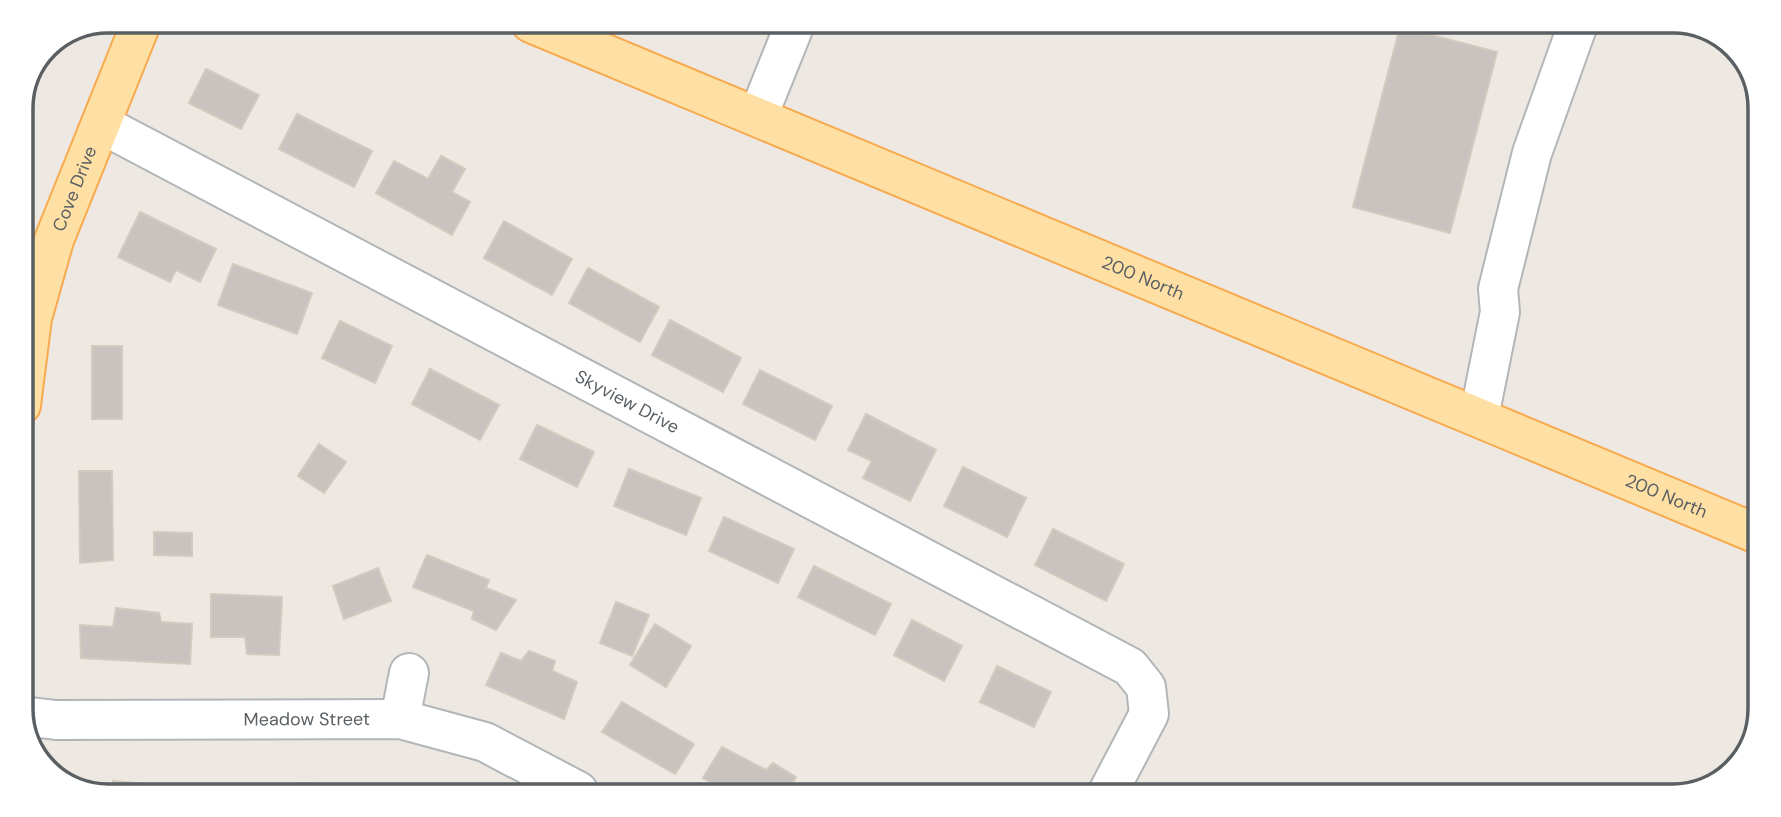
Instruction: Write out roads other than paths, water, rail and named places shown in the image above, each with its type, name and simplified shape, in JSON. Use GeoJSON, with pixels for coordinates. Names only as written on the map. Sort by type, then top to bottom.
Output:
{"type":"FeatureCollection","features":[{"type":"Feature","properties":{"kind":"main road","name":"Cove Drive"},"geometry":{"type":"LineString","coordinates":[[33,314],[54,240],[137,33]]}},
{"type":"Feature","properties":{"kind":"main road","name":"200 North"},"geometry":{"type":"LineString","coordinates":[[555,33],[1748,530]]}},
{"type":"Feature","properties":{"kind":"street"},"geometry":{"type":"LineString","coordinates":[[758,116],[791,33]]}},
{"type":"Feature","properties":{"kind":"street"},"geometry":{"type":"LineString","coordinates":[[1479,417],[1500,312],[1498,289],[1532,153],[1575,33]]}},
{"type":"Feature","properties":{"kind":"street","name":"Skyview Drive"},"geometry":{"type":"LineString","coordinates":[[101,124],[1130,667],[1146,687],[1149,714],[1112,784]]}},
{"type":"Feature","properties":{"kind":"street"},"geometry":{"type":"LineString","coordinates":[[400,719],[410,673]]}},
{"type":"Feature","properties":{"kind":"street","name":"Meadow Street"},"geometry":{"type":"LineString","coordinates":[[34,717],[56,720],[400,719],[485,742],[565,784]]}}]}
